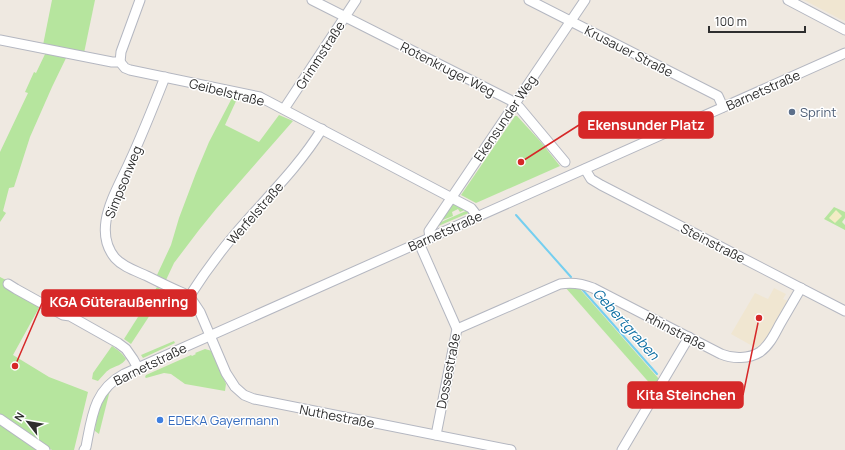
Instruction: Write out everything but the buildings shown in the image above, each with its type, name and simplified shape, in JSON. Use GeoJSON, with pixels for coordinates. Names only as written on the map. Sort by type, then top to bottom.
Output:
{"type":"FeatureCollection","features":[{"type":"Feature","properties":{"kind":"street"},"geometry":{"type":"LineString","coordinates":[[120,62],[121,52],[140,0]]}},
{"type":"Feature","properties":{"kind":"street","name":"Rotenkruger Weg"},"geometry":{"type":"LineString","coordinates":[[312,0],[510,100],[565,162]]}},
{"type":"Feature","properties":{"kind":"street","name":"Grimmstraße"},"geometry":{"type":"LineString","coordinates":[[284,110],[356,0]]}},
{"type":"Feature","properties":{"kind":"street","name":"Krusauer Straße"},"geometry":{"type":"LineString","coordinates":[[529,0],[718,96],[723,107]]}},
{"type":"Feature","properties":{"kind":"street","name":"Ekensunder Weg"},"geometry":{"type":"LineString","coordinates":[[430,238],[429,231],[585,0]]}},
{"type":"Feature","properties":{"kind":"street"},"geometry":{"type":"LineString","coordinates":[[788,0],[845,30]]}},
{"type":"Feature","properties":{"kind":"street","name":"Geibelstraße"},"geometry":{"type":"LineString","coordinates":[[0,40],[112,62],[120,62],[124,68],[130,70],[260,97],[471,208],[478,217]]}},
{"type":"Feature","properties":{"kind":"street","name":"Barnetstraße"},"geometry":{"type":"LineString","coordinates":[[86,449],[95,405],[102,392],[116,378],[845,53]]}},
{"type":"Feature","properties":{"kind":"street","name":"Simpsonweg"},"geometry":{"type":"LineString","coordinates":[[165,77],[110,207],[106,220],[105,234],[109,248],[120,262],[189,297],[200,312],[210,336]]}},
{"type":"Feature","properties":{"kind":"street","name":"Werfelstraße"},"geometry":{"type":"LineString","coordinates":[[189,297],[219,254],[296,166],[322,130]]}},
{"type":"Feature","properties":{"kind":"street","name":"Steinstraße"},"geometry":{"type":"LineString","coordinates":[[586,169],[591,179],[601,185],[845,311]]}},
{"type":"Feature","properties":{"kind":"street","name":"Dossestraße"},"geometry":{"type":"LineString","coordinates":[[419,243],[457,328],[436,435]]}},
{"type":"Feature","properties":{"kind":"street","name":"Rhinstraße"},"geometry":{"type":"LineString","coordinates":[[457,328],[560,284],[578,283],[592,288],[726,356],[732,358],[744,357],[752,356],[760,352],[769,343],[801,288]]}},
{"type":"Feature","properties":{"kind":"street"},"geometry":{"type":"LineString","coordinates":[[8,284],[63,315],[70,316],[118,343],[129,352],[138,368]]}},
{"type":"Feature","properties":{"kind":"street","name":"Nuthestraße"},"geometry":{"type":"LineString","coordinates":[[210,336],[229,377],[235,387],[245,396],[498,449],[511,450]]}},
{"type":"Feature","properties":{"kind":"street"},"geometry":{"type":"LineString","coordinates":[[622,450],[689,337]]}},
{"type":"Feature","properties":{"kind":"street"},"geometry":{"type":"LineString","coordinates":[[0,419],[45,450]]}},
{"type":"Feature","properties":{"kind":"shaded area"},"geometry":{"type":"Polygon","coordinates":[[[804,0],[845,0],[845,21],[840,19],[804,0]]]}},
{"type":"Feature","properties":{"kind":"shaded area"},"geometry":{"type":"Polygon","coordinates":[[[774,288],[786,294],[783,299],[788,301],[766,339],[756,348],[731,334],[755,293],[768,299],[774,288]]]}},
{"type":"Feature","properties":{"kind":"green space"},"geometry":{"type":"Polygon","coordinates":[[[52,0],[95,0],[84,53],[43,45],[52,0]]]}},
{"type":"Feature","properties":{"kind":"green space"},"geometry":{"type":"Polygon","coordinates":[[[46,52],[67,56],[30,137],[14,187],[9,188],[3,211],[6,213],[0,222],[0,152],[28,93],[25,92],[34,72],[36,73],[46,52]]]}},
{"type":"Feature","properties":{"kind":"green space"},"geometry":{"type":"Polygon","coordinates":[[[232,98],[237,99],[225,125],[259,142],[279,115],[293,121],[199,230],[174,263],[166,280],[157,275],[171,245],[179,218],[209,142],[232,98]]]}},
{"type":"Feature","properties":{"kind":"green space"},"geometry":{"type":"Polygon","coordinates":[[[515,116],[517,116],[540,141],[560,166],[476,203],[461,195],[515,116]]]}},
{"type":"Feature","properties":{"kind":"green space"},"geometry":{"type":"Polygon","coordinates":[[[453,203],[467,209],[460,212],[458,209],[452,212],[453,216],[440,221],[453,203]]]}},
{"type":"Feature","properties":{"kind":"green space"},"geometry":{"type":"Polygon","coordinates":[[[834,207],[845,212],[845,218],[842,222],[845,225],[845,230],[824,219],[834,207]]]}},
{"type":"Feature","properties":{"kind":"green space"},"geometry":{"type":"Polygon","coordinates":[[[468,210],[471,212],[436,227],[439,223],[468,210]]]}},
{"type":"Feature","properties":{"kind":"green space"},"geometry":{"type":"Polygon","coordinates":[[[0,277],[6,280],[3,286],[40,306],[13,355],[49,377],[88,392],[74,450],[52,450],[0,414],[0,277]]]}},
{"type":"Feature","properties":{"kind":"green space"},"geometry":{"type":"Polygon","coordinates":[[[157,287],[165,292],[131,344],[124,339],[157,287]]]}},
{"type":"Feature","properties":{"kind":"green space"},"geometry":{"type":"Polygon","coordinates":[[[565,287],[579,288],[659,379],[653,387],[565,287]]]}},
{"type":"Feature","properties":{"kind":"green space"},"geometry":{"type":"Polygon","coordinates":[[[174,341],[175,343],[143,358],[141,355],[174,341]]]}},
{"type":"Feature","properties":{"kind":"green space"},"geometry":{"type":"Polygon","coordinates":[[[112,346],[126,359],[121,364],[108,370],[98,381],[92,379],[93,373],[112,346]]]}},
{"type":"Feature","properties":{"kind":"green space"},"geometry":{"type":"Polygon","coordinates":[[[205,349],[212,351],[226,384],[225,391],[185,384],[171,374],[164,373],[145,377],[146,375],[205,349]]]}},
{"type":"Feature","properties":{"kind":"green space"},"geometry":{"type":"Polygon","coordinates":[[[132,375],[133,377],[119,383],[109,394],[99,434],[95,431],[96,421],[104,397],[115,385],[132,375]]]}},
{"type":"Feature","properties":{"kind":"green space"},"geometry":{"type":"Polygon","coordinates":[[[0,423],[40,450],[0,450],[0,423]]]}},
{"type":"Feature","properties":{"kind":"sand"},"geometry":{"type":"Polygon","coordinates":[[[836,210],[842,216],[835,223],[829,218],[836,210]]]}},
{"type":"Feature","properties":{"kind":"waterway","name":"Gebertgraben"},"geometry":{"type":"LineString","coordinates":[[516,215],[571,277]]}},
{"type":"Feature","properties":{"kind":"waterway","name":"Gebertgraben"},"geometry":{"type":"LineString","coordinates":[[581,288],[657,374]]}},
{"type":"Feature","properties":{"kind":"place","name":"Sprint"},"geometry":{"type":"Point","coordinates":[792,112]}},
{"type":"Feature","properties":{"kind":"place","name":"Ekensunder Platz"},"geometry":{"type":"Point","coordinates":[521,162]}},
{"type":"Feature","properties":{"kind":"place","name":"Kita Steinchen"},"geometry":{"type":"Point","coordinates":[759,318]}},
{"type":"Feature","properties":{"kind":"place","name":"KGA Güteraußenring"},"geometry":{"type":"Point","coordinates":[15,366]}},
{"type":"Feature","properties":{"kind":"place","name":"EDEKA Gayermann"},"geometry":{"type":"Point","coordinates":[160,420]}}]}
